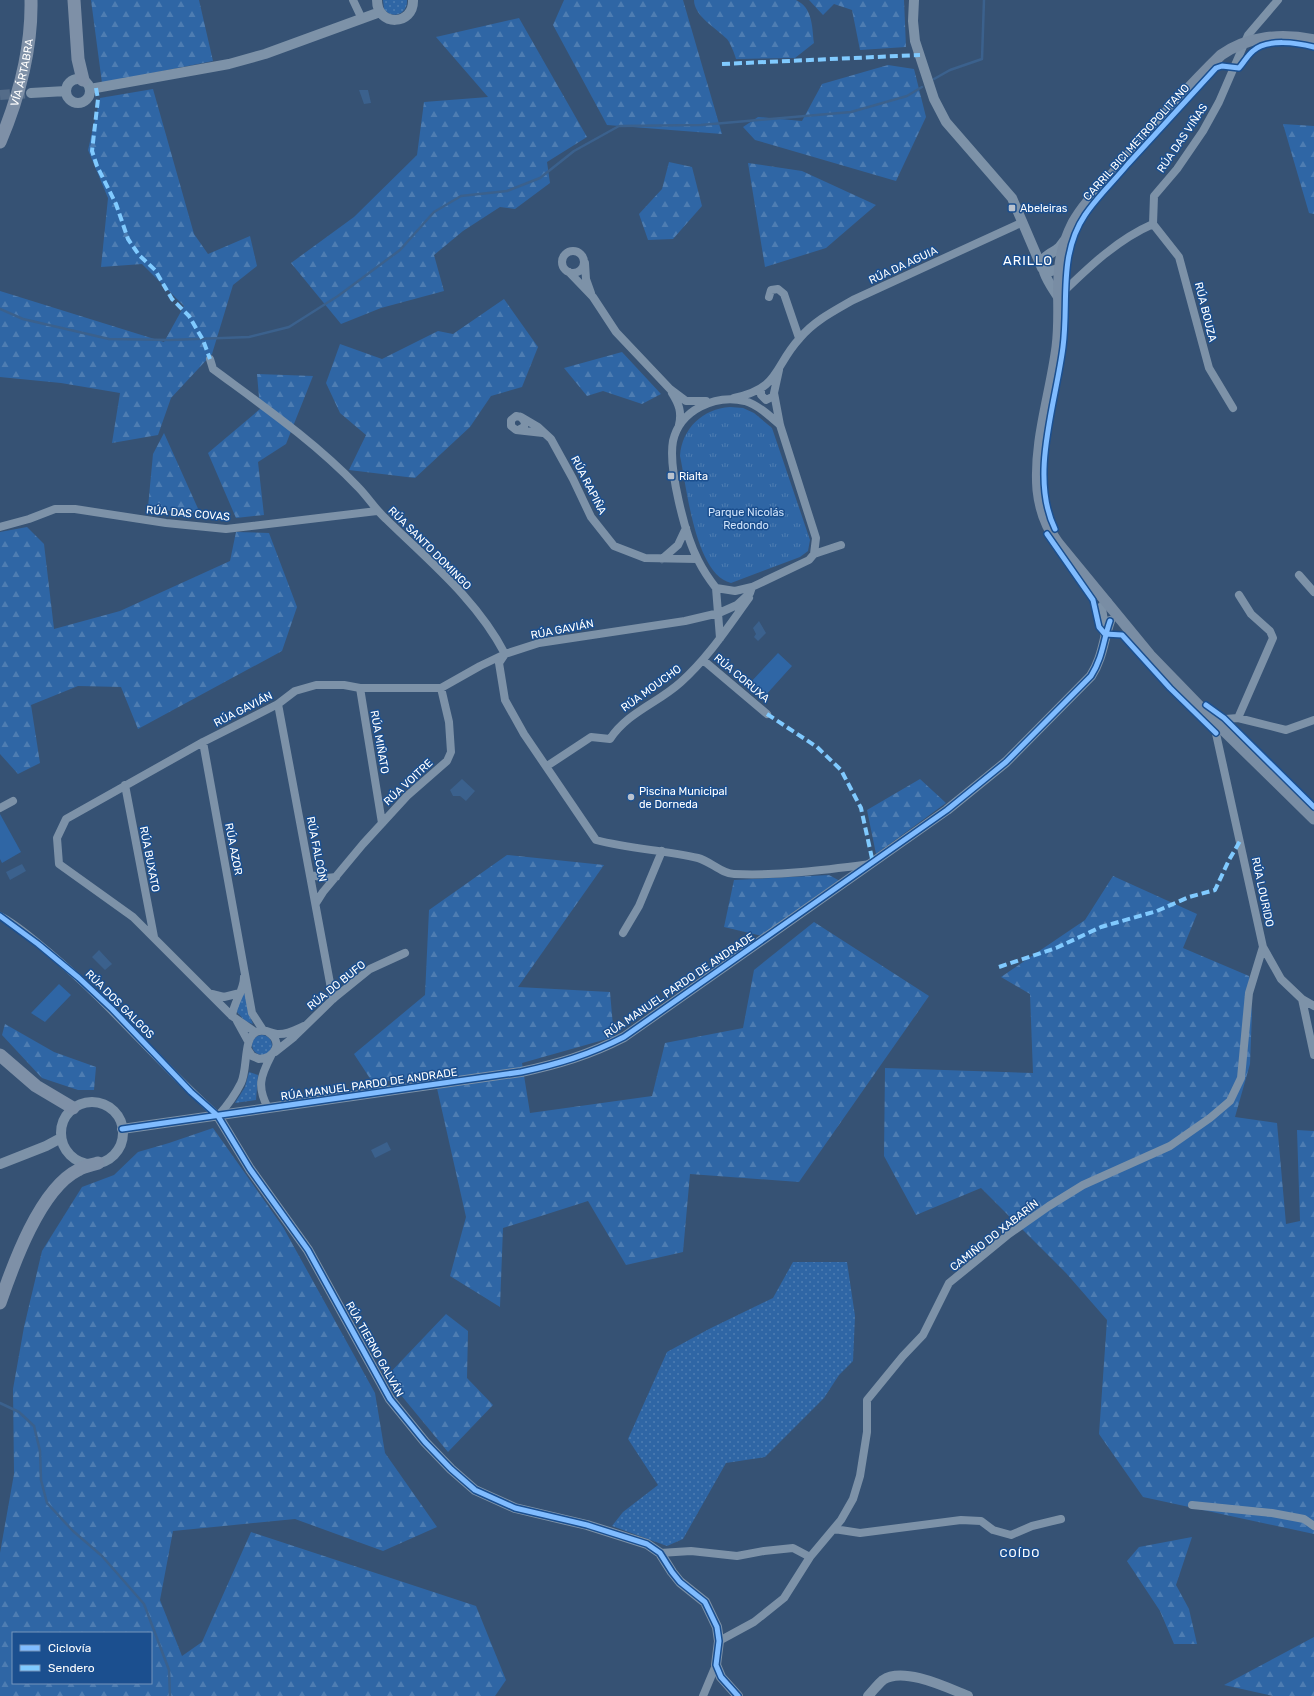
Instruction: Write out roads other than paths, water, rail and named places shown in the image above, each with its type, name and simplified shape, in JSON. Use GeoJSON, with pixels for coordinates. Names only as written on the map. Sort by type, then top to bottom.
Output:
{"type":"FeatureCollection","features":[{"type":"Feature","properties":{"kind":"highway","name":"VÍA ÁRTABRA"},"geometry":{"type":"LineString","coordinates":[[0,142],[20,86],[27,53],[31,0]]}},
{"type":"Feature","properties":{"kind":"highway"},"geometry":{"type":"LineString","coordinates":[[74,0],[78,59],[87,85]]}},
{"type":"Feature","properties":{"kind":"highway"},"geometry":{"type":"LineString","coordinates":[[0,1054],[36,1086],[73,1108]]}},
{"type":"Feature","properties":{"kind":"highway"},"geometry":{"type":"LineString","coordinates":[[0,1303],[25,1236],[50,1196],[66,1178],[78,1169],[98,1163]]}},
{"type":"Feature","properties":{"kind":"main road"},"geometry":{"type":"LineString","coordinates":[[1314,40],[1299,37],[1278,36],[1233,46],[1221,55],[1188,89],[1086,204],[1074,221],[1065,239],[1058,267],[1057,348],[1042,428],[1038,465],[1040,503],[1043,515],[1051,532],[1107,602],[1114,618],[1213,720],[1314,819]]}},
{"type":"Feature","properties":{"kind":"street"},"geometry":{"type":"LineString","coordinates":[[353,0],[362,19]]}},
{"type":"Feature","properties":{"kind":"street"},"geometry":{"type":"LineString","coordinates":[[377,0],[380,12],[388,19],[399,20],[409,14],[412,9],[413,0]]}},
{"type":"Feature","properties":{"kind":"street"},"geometry":{"type":"LineString","coordinates":[[914,0],[913,21],[916,41],[934,100],[946,122],[1012,198],[1042,268],[1058,297],[1107,252],[1133,233],[1153,224]]}},
{"type":"Feature","properties":{"kind":"street","name":"RÚA DAS VIÑAS"},"geometry":{"type":"LineString","coordinates":[[1153,224],[1154,196],[1177,169],[1203,131],[1219,102],[1248,35],[1257,22],[1278,0]]}},
{"type":"Feature","properties":{"kind":"street"},"geometry":{"type":"LineString","coordinates":[[87,85],[88,97],[79,103],[72,101],[66,92],[66,87],[71,81],[79,79],[87,85],[229,64],[265,54],[380,12]]}},
{"type":"Feature","properties":{"kind":"street"},"geometry":{"type":"LineString","coordinates":[[32,94],[66,92]]}},
{"type":"Feature","properties":{"kind":"street","name":"RÚA DA AGUIA"},"geometry":{"type":"LineString","coordinates":[[716,588],[697,559],[686,528],[673,464],[673,441],[679,425],[699,406],[747,395],[761,389],[780,370],[799,338],[814,324],[853,300],[1023,222]]}},
{"type":"Feature","properties":{"kind":"street","name":"RÚA BOUZA"},"geometry":{"type":"LineString","coordinates":[[1153,224],[1179,257],[1209,368],[1233,408]]}},
{"type":"Feature","properties":{"kind":"street"},"geometry":{"type":"LineString","coordinates":[[1029,236],[1058,267],[1048,272],[1042,268]]}},
{"type":"Feature","properties":{"kind":"street"},"geometry":{"type":"LineString","coordinates":[[1042,268],[1043,261],[1047,255],[1058,251],[1065,239]]}},
{"type":"Feature","properties":{"kind":"street"},"geometry":{"type":"LineString","coordinates":[[593,297],[586,278],[584,259],[580,252],[576,250],[567,252],[563,255],[562,262],[564,269],[569,272],[593,297],[616,332],[670,389],[686,401],[694,402],[720,400]]}},
{"type":"Feature","properties":{"kind":"street"},"geometry":{"type":"LineString","coordinates":[[569,272],[579,272],[584,265],[584,259]]}},
{"type":"Feature","properties":{"kind":"street"},"geometry":{"type":"LineString","coordinates":[[769,297],[771,290],[778,289],[784,294],[799,338]]}},
{"type":"Feature","properties":{"kind":"street","name":"RÚA SANTO DOMINGO"},"geometry":{"type":"LineString","coordinates":[[210,359],[213,369],[309,442],[359,488],[377,511],[456,586],[493,632],[505,654]]}},
{"type":"Feature","properties":{"kind":"street","name":"RÚA DA AGUIA"},"geometry":{"type":"LineString","coordinates":[[780,370],[774,396],[780,425],[816,538],[814,554]]}},
{"type":"Feature","properties":{"kind":"street"},"geometry":{"type":"LineString","coordinates":[[670,389],[679,404],[681,418],[679,425]]}},
{"type":"Feature","properties":{"kind":"street"},"geometry":{"type":"LineString","coordinates":[[761,389],[761,395],[766,400],[774,396]]}},
{"type":"Feature","properties":{"kind":"street","name":"RÚA DA AGUIA"},"geometry":{"type":"LineString","coordinates":[[720,400],[745,401],[756,406],[780,425]]}},
{"type":"Feature","properties":{"kind":"street","name":"RÚA RAPIÑA"},"geometry":{"type":"LineString","coordinates":[[543,433],[512,428],[511,420],[516,416],[521,417],[538,427],[551,439],[556,446],[591,517],[614,546],[645,558],[697,559]]}},
{"type":"Feature","properties":{"kind":"street","name":"RÚA DAS COVAS"},"geometry":{"type":"LineString","coordinates":[[0,527],[29,519],[55,509],[75,509],[166,523],[226,529],[377,511]]}},
{"type":"Feature","properties":{"kind":"street"},"geometry":{"type":"LineString","coordinates":[[662,559],[678,545],[686,528]]}},
{"type":"Feature","properties":{"kind":"street"},"geometry":{"type":"LineString","coordinates":[[720,638],[716,588],[735,591],[752,587],[808,560],[814,554],[841,545]]}},
{"type":"Feature","properties":{"kind":"street"},"geometry":{"type":"LineString","coordinates":[[1299,574],[1314,592]]}},
{"type":"Feature","properties":{"kind":"street","name":"RÚA MOUCHO"},"geometry":{"type":"LineString","coordinates":[[547,766],[591,737],[610,739],[618,727],[627,718],[680,683],[703,660],[760,583]]}},
{"type":"Feature","properties":{"kind":"street"},"geometry":{"type":"LineString","coordinates":[[719,613],[737,605],[750,593],[752,587]]}},
{"type":"Feature","properties":{"kind":"street"},"geometry":{"type":"LineString","coordinates":[[1238,718],[1273,638],[1270,631],[1251,614],[1239,595]]}},
{"type":"Feature","properties":{"kind":"street"},"geometry":{"type":"LineString","coordinates":[[1107,602],[1102,608],[1101,615],[1105,621],[1114,618]]}},
{"type":"Feature","properties":{"kind":"street","name":"RÚA GAVIÁN"},"geometry":{"type":"LineString","coordinates":[[248,1041],[235,1018],[133,917],[59,864],[57,838],[66,819],[203,742],[278,704],[295,691],[316,685],[344,685],[360,688],[441,688],[505,654],[539,643],[685,621],[719,613]]}},
{"type":"Feature","properties":{"kind":"street","name":"RÚA MANUEL PARDO DE ANDRADE"},"geometry":{"type":"LineString","coordinates":[[122,1129],[521,1072],[560,1064],[598,1050],[624,1037],[947,810],[1006,762],[1091,676],[1104,649],[1105,634],[1101,615]]}},
{"type":"Feature","properties":{"kind":"street","name":"RÚA MANUEL PARDO DE ANDRADE"},"geometry":{"type":"LineString","coordinates":[[1105,634],[1114,618]]}},
{"type":"Feature","properties":{"kind":"street"},"geometry":{"type":"LineString","coordinates":[[505,654],[499,663],[505,700],[524,734],[596,840],[622,847],[662,850],[700,858],[732,874],[804,873],[873,863]]}},
{"type":"Feature","properties":{"kind":"street","name":"RÚA CORUXA"},"geometry":{"type":"LineString","coordinates":[[703,660],[767,714]]}},
{"type":"Feature","properties":{"kind":"street","name":"RÚA MIÑATO"},"geometry":{"type":"LineString","coordinates":[[360,688],[382,823]]}},
{"type":"Feature","properties":{"kind":"street","name":"RÚA VOITRE"},"geometry":{"type":"LineString","coordinates":[[316,903],[382,823],[407,796],[447,761],[451,752],[449,722],[441,688]]}},
{"type":"Feature","properties":{"kind":"street","name":"RÚA FALCÓN"},"geometry":{"type":"LineString","coordinates":[[278,704],[333,999]]}},
{"type":"Feature","properties":{"kind":"street"},"geometry":{"type":"LineString","coordinates":[[1213,720],[1238,718],[1286,730],[1314,720]]}},
{"type":"Feature","properties":{"kind":"street","name":"RÚA LOURIDO"},"geometry":{"type":"LineString","coordinates":[[1213,720],[1263,947],[1281,979],[1302,999],[1314,1006]]}},
{"type":"Feature","properties":{"kind":"street","name":"RÚA AZOR"},"geometry":{"type":"LineString","coordinates":[[203,742],[252,1013],[262,1031]]}},
{"type":"Feature","properties":{"kind":"street","name":"RÚA BUXATO"},"geometry":{"type":"LineString","coordinates":[[125,785],[154,937]]}},
{"type":"Feature","properties":{"kind":"street"},"geometry":{"type":"LineString","coordinates":[[0,808],[13,802]]}},
{"type":"Feature","properties":{"kind":"street"},"geometry":{"type":"LineString","coordinates":[[623,933],[639,906],[662,850]]}},
{"type":"Feature","properties":{"kind":"street"},"geometry":{"type":"LineString","coordinates":[[310,875],[327,878],[336,877]]}},
{"type":"Feature","properties":{"kind":"street","name":"RÚA DOS GALGOS"},"geometry":{"type":"LineString","coordinates":[[0,916],[38,944],[79,978],[191,1092],[218,1116]]}},
{"type":"Feature","properties":{"kind":"street","name":"CAMIÑO DO XABARÍN"},"geometry":{"type":"LineString","coordinates":[[719,1641],[754,1622],[784,1598],[810,1558],[834,1529],[853,1499],[860,1476],[866,1432],[867,1400],[903,1356],[923,1335],[949,1283],[1009,1234],[1049,1206],[1083,1185],[1170,1146],[1210,1118],[1230,1101],[1241,1078],[1249,993],[1263,947]]}},
{"type":"Feature","properties":{"kind":"street","name":"RÚA DO BUFO"},"geometry":{"type":"LineString","coordinates":[[268,1108],[262,1096],[260,1087],[263,1072],[273,1054],[294,1037],[333,999],[370,970],[405,953]]}},
{"type":"Feature","properties":{"kind":"street","name":"RÚA AZOR"},"geometry":{"type":"LineString","coordinates":[[235,1018],[233,1004],[240,993],[244,982],[243,960]]}},
{"type":"Feature","properties":{"kind":"street"},"geometry":{"type":"LineString","coordinates":[[212,994],[224,997],[240,993]]}},
{"type":"Feature","properties":{"kind":"street"},"geometry":{"type":"LineString","coordinates":[[1302,999],[1312,1026],[1314,1056]]}},
{"type":"Feature","properties":{"kind":"street","name":"RÚA GAVIÁN"},"geometry":{"type":"LineString","coordinates":[[235,1018],[262,1031]]}},
{"type":"Feature","properties":{"kind":"street","name":"RÚA DO BUFO"},"geometry":{"type":"LineString","coordinates":[[262,1031],[278,1034],[291,1032],[304,1026]]}},
{"type":"Feature","properties":{"kind":"street"},"geometry":{"type":"LineString","coordinates":[[218,1116],[230,1102],[242,1082],[248,1050],[248,1041],[262,1031],[275,1039],[273,1054],[260,1059],[252,1056],[248,1050]]}},
{"type":"Feature","properties":{"kind":"street"},"geometry":{"type":"LineString","coordinates":[[90,1102],[108,1106],[120,1120],[122,1129],[120,1146],[107,1160],[98,1163],[82,1162],[74,1158],[66,1150],[61,1138],[63,1121],[73,1108],[90,1102]]}},
{"type":"Feature","properties":{"kind":"street","name":"RÚA TIERNO GALVÁN"},"geometry":{"type":"LineString","coordinates":[[218,1116],[250,1169],[308,1250],[390,1399],[425,1442],[451,1469],[475,1490],[515,1508],[587,1525],[647,1544],[660,1553],[676,1577],[705,1602],[718,1627],[719,1641],[716,1665]]}},
{"type":"Feature","properties":{"kind":"street"},"geometry":{"type":"LineString","coordinates":[[0,1164],[46,1146],[61,1138]]}},
{"type":"Feature","properties":{"kind":"street"},"geometry":{"type":"LineString","coordinates":[[1192,1505],[1272,1513],[1304,1519],[1314,1526]]}},
{"type":"Feature","properties":{"kind":"street"},"geometry":{"type":"LineString","coordinates":[[834,1529],[860,1533],[961,1520],[980,1522],[993,1530],[1011,1534],[1032,1526],[1061,1519]]}},
{"type":"Feature","properties":{"kind":"street"},"geometry":{"type":"LineString","coordinates":[[660,1553],[691,1551],[737,1556],[793,1548],[810,1558]]}},
{"type":"Feature","properties":{"kind":"street"},"geometry":{"type":"LineString","coordinates":[[703,1696],[716,1665]]}},
{"type":"Feature","properties":{"kind":"street"},"geometry":{"type":"LineString","coordinates":[[716,1665],[721,1677],[738,1696]]}},
{"type":"Feature","properties":{"kind":"street"},"geometry":{"type":"LineString","coordinates":[[868,1696],[884,1680],[899,1675],[913,1677],[968,1696]]}},
{"type":"Feature","properties":{"kind":"waterway"},"geometry":{"type":"LineString","coordinates":[[934,79],[950,70],[982,59],[984,0]]}},
{"type":"Feature","properties":{"kind":"waterway"},"geometry":{"type":"LineString","coordinates":[[0,309],[23,319],[109,339],[170,340],[249,337],[289,327],[338,296],[400,250],[434,212],[461,196],[507,191],[540,178],[574,151],[619,126],[701,125],[851,112],[907,96],[922,87]]}},
{"type":"Feature","properties":{"kind":"waterway"},"geometry":{"type":"LineString","coordinates":[[0,1403],[19,1412],[34,1426],[40,1451],[41,1480],[47,1503],[73,1531],[102,1556],[144,1604],[169,1670],[170,1696]]}},
{"type":"Feature","properties":{"kind":"tunnel"},"geometry":{"type":"LineString","coordinates":[[0,95],[31,93]]}},
{"type":"Feature","properties":{"kind":"place","name":"Abeleiras"},"geometry":{"type":"Point","coordinates":[1012,208]}},
{"type":"Feature","properties":{"kind":"place","name":"Rialta"},"geometry":{"type":"Point","coordinates":[671,476]}},
{"type":"Feature","properties":{"kind":"place","name":"Piscina Municipal de Dorneda"},"geometry":{"type":"Point","coordinates":[631,797]}},
{"type":"Feature","properties":{"kind":"district","name":"ARILLO"},"geometry":{"type":"Point","coordinates":[1028,260]}},
{"type":"Feature","properties":{"kind":"district","name":"COÍDO"},"geometry":{"type":"Point","coordinates":[1020,1553]}},
{"type":"Feature","properties":{"kind":"park label","name":"Parque Nicolás Redondo"},"geometry":{"type":"Point","coordinates":[746,518]}}]}
